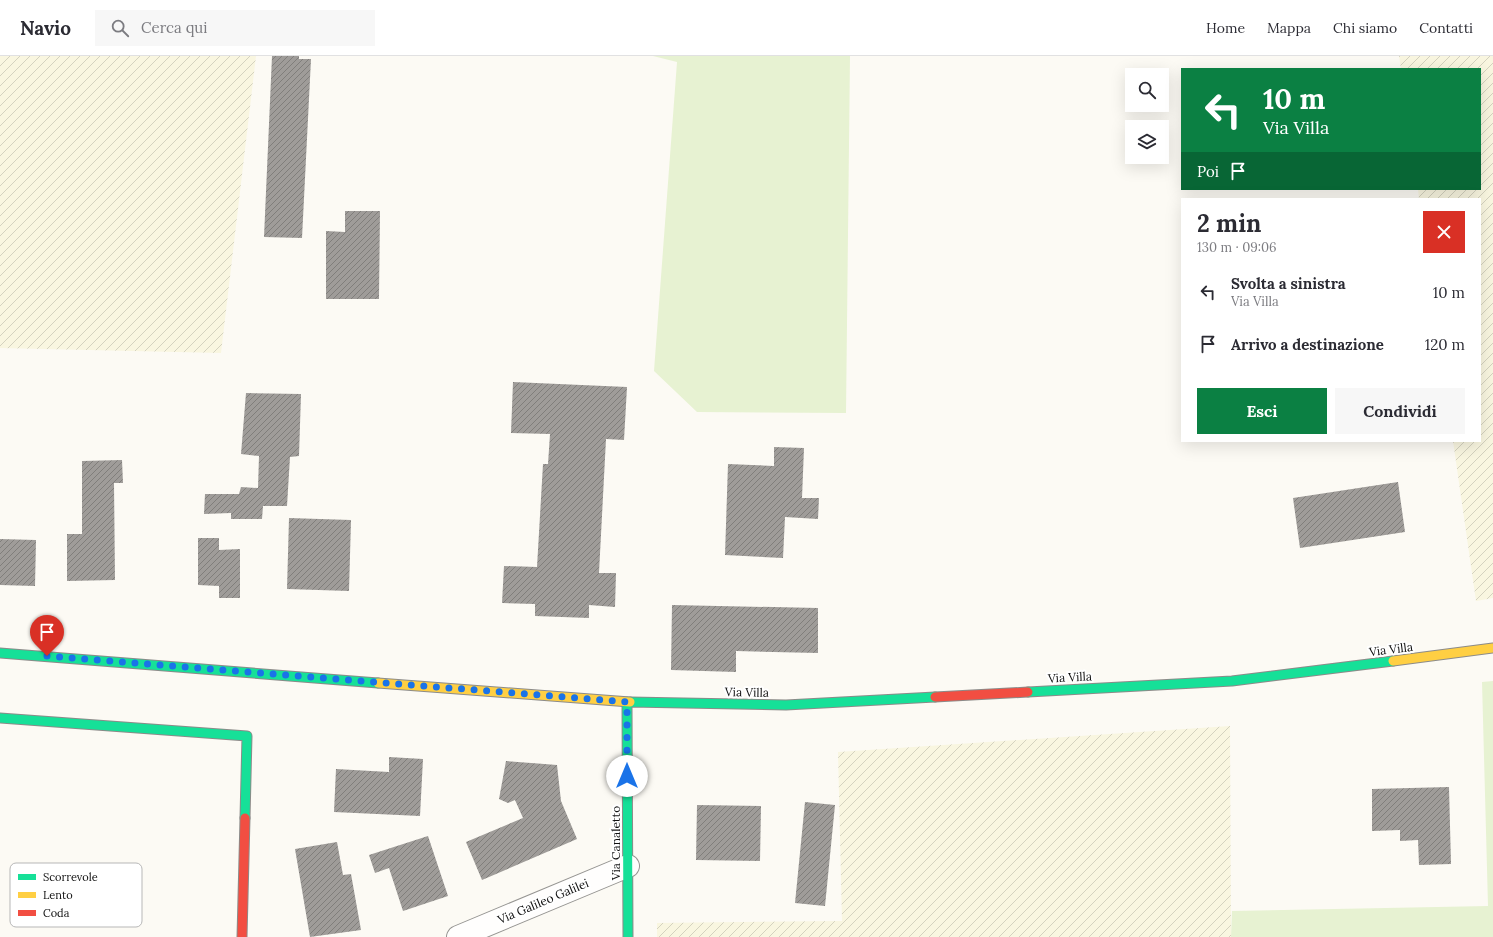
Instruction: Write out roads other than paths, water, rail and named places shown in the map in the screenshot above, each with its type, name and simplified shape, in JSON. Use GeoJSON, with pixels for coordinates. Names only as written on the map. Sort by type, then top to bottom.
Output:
{"type":"FeatureCollection","features":[{"type":"Feature","properties":{"kind":"street","name":"Via Villa"},"geometry":{"type":"LineString","coordinates":[[0,653],[627,702],[786,704],[1232,681],[1493,648]]}},
{"type":"Feature","properties":{"kind":"street","name":"Via Canaletto"},"geometry":{"type":"LineString","coordinates":[[627,702],[628,937]]}},
{"type":"Feature","properties":{"kind":"street"},"geometry":{"type":"LineString","coordinates":[[0,718],[247,736],[242,937]]}},
{"type":"Feature","properties":{"kind":"street","name":"Via Galileo Galilei"},"geometry":{"type":"LineString","coordinates":[[458,937],[628,866]]}}]}
